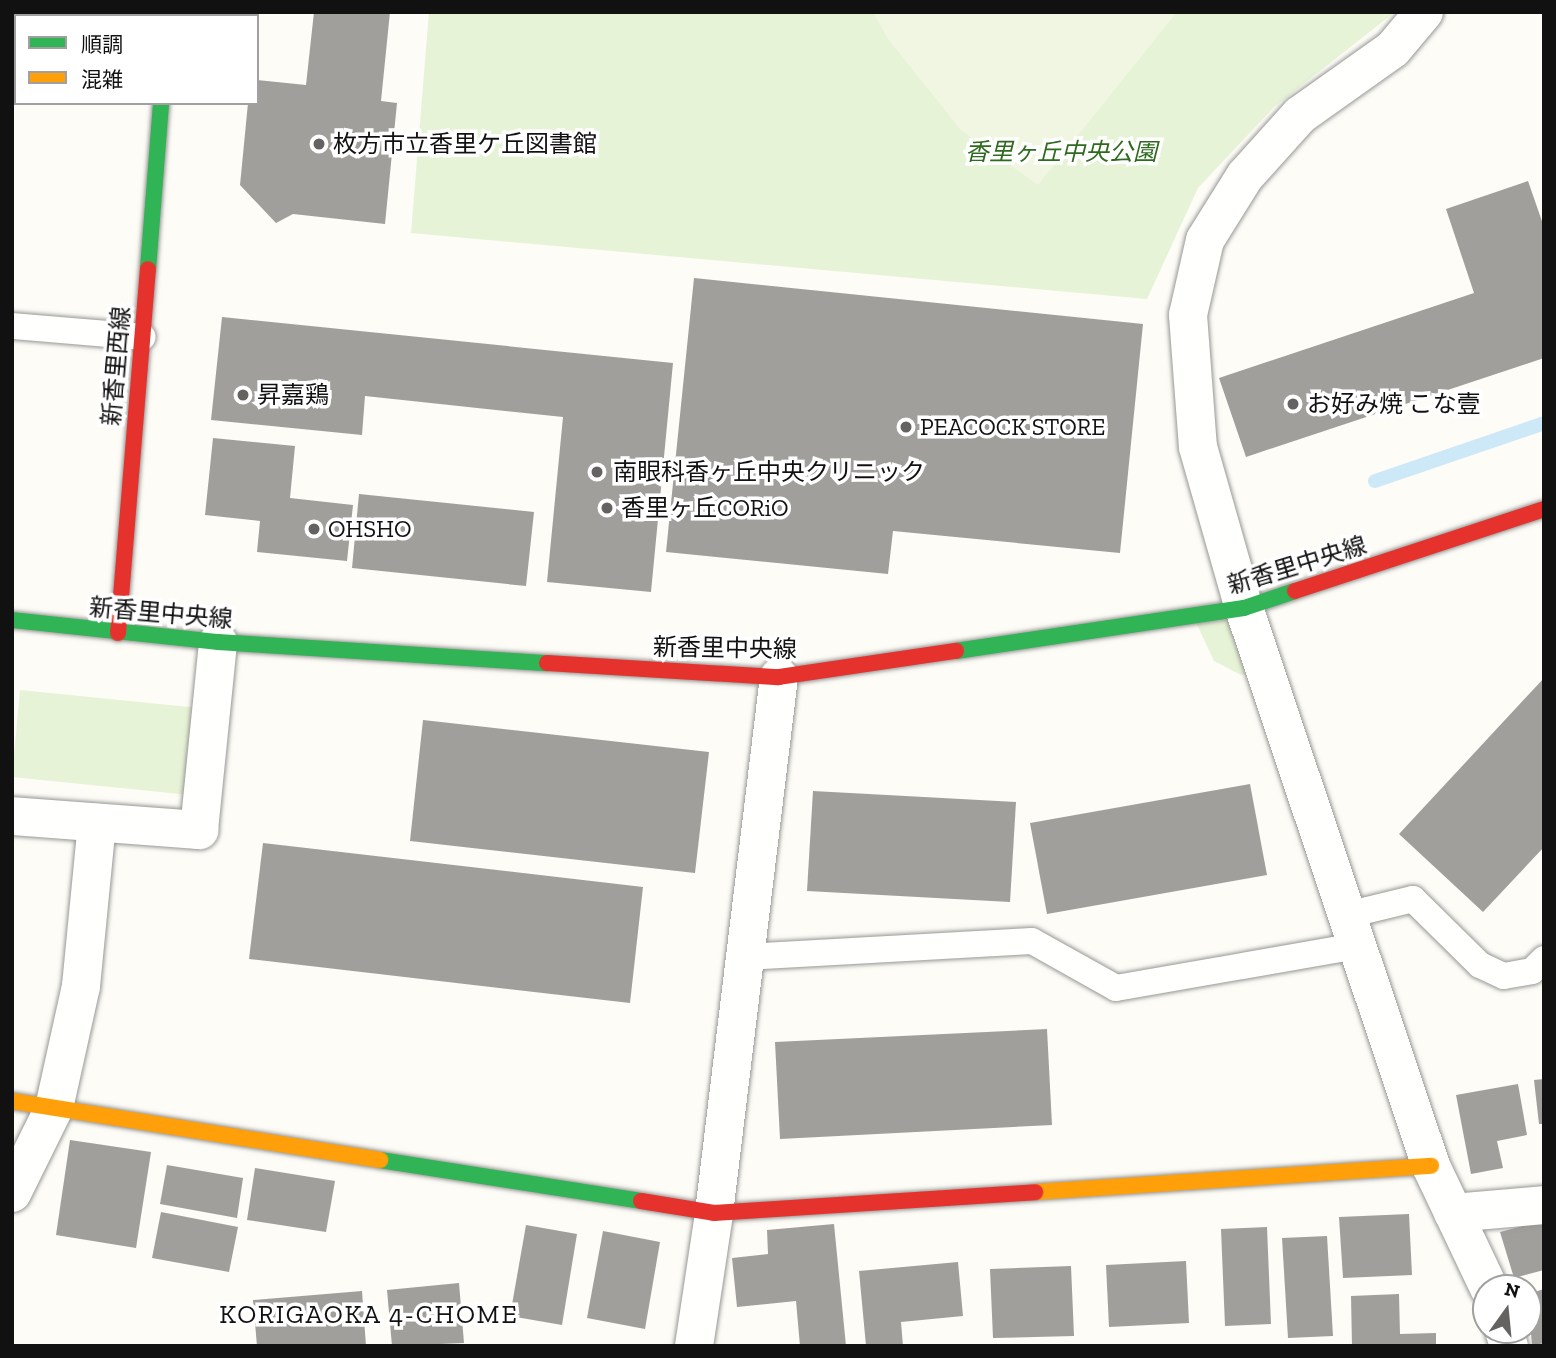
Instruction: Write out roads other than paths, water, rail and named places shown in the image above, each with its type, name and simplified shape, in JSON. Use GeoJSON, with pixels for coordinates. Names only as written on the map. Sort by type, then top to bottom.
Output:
{"type":"FeatureCollection","features":[{"type":"Feature","properties":{"kind":"street"},"geometry":{"type":"LineString","coordinates":[[1424,12],[1393,49],[1300,115],[1245,176],[1205,240],[1188,315],[1198,447],[1244,608],[1431,1166],[1482,1274]]}},
{"type":"Feature","properties":{"kind":"street","name":"新香里西線"},"geometry":{"type":"LineString","coordinates":[[118,633],[161,105]]}},
{"type":"Feature","properties":{"kind":"street","name":"新香里中央線"},"geometry":{"type":"LineString","coordinates":[[13,621],[218,642],[779,677],[1244,608],[1544,509]]}},
{"type":"Feature","properties":{"kind":"street"},"geometry":{"type":"LineString","coordinates":[[12,628],[13,621]]}},
{"type":"Feature","properties":{"kind":"street"},"geometry":{"type":"LineString","coordinates":[[12,816],[198,830],[218,642]]}},
{"type":"Feature","properties":{"kind":"street"},"geometry":{"type":"LineString","coordinates":[[694,1346],[714,1213],[779,677]]}},
{"type":"Feature","properties":{"kind":"street"},"geometry":{"type":"LineString","coordinates":[[12,1193],[54,1108],[81,986],[97,822]]}},
{"type":"Feature","properties":{"kind":"street"},"geometry":{"type":"LineString","coordinates":[[12,1101],[714,1213],[1431,1166]]}},
{"type":"Feature","properties":{"kind":"street"},"geometry":{"type":"LineString","coordinates":[[1453,1213],[1544,1205]]}},
{"type":"Feature","properties":{"kind":"lane"},"geometry":{"type":"LineString","coordinates":[[12,326],[143,337]]}},
{"type":"Feature","properties":{"kind":"lane"},"geometry":{"type":"LineString","coordinates":[[745,957],[1032,941],[1116,988],[1352,930],[1413,899],[1480,965],[1504,976],[1532,971],[1544,959]]}},
{"type":"Feature","properties":{"kind":"waterway"},"geometry":{"type":"LineString","coordinates":[[1375,481],[1544,423]]}},
{"type":"Feature","properties":{"kind":"place","name":"枚方市立香里ケ丘図書館"},"geometry":{"type":"Point","coordinates":[319,144]}},
{"type":"Feature","properties":{"kind":"place","name":"昇嘉鶏"},"geometry":{"type":"Point","coordinates":[243,395]}},
{"type":"Feature","properties":{"kind":"place","name":"お好み焼 こな壹"},"geometry":{"type":"Point","coordinates":[1293,404]}},
{"type":"Feature","properties":{"kind":"place","name":"PEACOCK STORE"},"geometry":{"type":"Point","coordinates":[906,427]}},
{"type":"Feature","properties":{"kind":"place","name":"南眼科香ヶ丘中央クリニック"},"geometry":{"type":"Point","coordinates":[597,472]}},
{"type":"Feature","properties":{"kind":"place","name":"香里ヶ丘CORiO"},"geometry":{"type":"Point","coordinates":[607,508]}},
{"type":"Feature","properties":{"kind":"place","name":"OHSHO"},"geometry":{"type":"Point","coordinates":[314,529]}},
{"type":"Feature","properties":{"kind":"district","name":"KORIGAOKA 4-CHOME"},"geometry":{"type":"Point","coordinates":[369,1315]}},
{"type":"Feature","properties":{"kind":"park label","name":"香里ヶ丘中央公園"},"geometry":{"type":"Point","coordinates":[1061,152]}}]}
